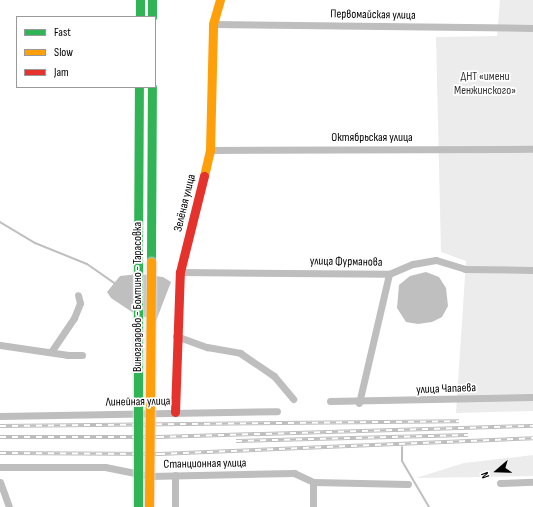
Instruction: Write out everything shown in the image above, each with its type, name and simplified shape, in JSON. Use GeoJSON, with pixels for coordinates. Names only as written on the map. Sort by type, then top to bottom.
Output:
{"type":"FeatureCollection","features":[{"type":"Feature","properties":{"kind":"main road"},"geometry":{"type":"LineString","coordinates":[[140,0],[140,16]]}},
{"type":"Feature","properties":{"kind":"main road"},"geometry":{"type":"LineString","coordinates":[[152,0],[152,16]]}},
{"type":"Feature","properties":{"kind":"main road","name":"Зелёная улица"},"geometry":{"type":"LineString","coordinates":[[175,412],[176,336],[180,272],[210,150],[213,24],[220,0]]}},
{"type":"Feature","properties":{"kind":"main road","name":"Виноградово - Болтино - Тарасовка"},"geometry":{"type":"LineString","coordinates":[[138,507],[139,88]]}},
{"type":"Feature","properties":{"kind":"main road","name":"Виноградово - Болтино - Тарасовка"},"geometry":{"type":"LineString","coordinates":[[149,507],[152,88]]}},
{"type":"Feature","properties":{"kind":"street","name":"Первомайская улица"},"geometry":{"type":"LineString","coordinates":[[213,24],[533,28]]}},
{"type":"Feature","properties":{"kind":"street","name":"Октябрьская улица"},"geometry":{"type":"LineString","coordinates":[[210,150],[533,149]]}},
{"type":"Feature","properties":{"kind":"street","name":"улица Фурманова"},"geometry":{"type":"LineString","coordinates":[[180,272],[389,274],[413,264],[436,260],[465,269],[533,270]]}},
{"type":"Feature","properties":{"kind":"street"},"geometry":{"type":"LineString","coordinates":[[330,401],[359,402],[389,274]]}},
{"type":"Feature","properties":{"kind":"street"},"geometry":{"type":"LineString","coordinates":[[51,352],[74,318],[80,303],[78,295]]}},
{"type":"Feature","properties":{"kind":"street"},"geometry":{"type":"LineString","coordinates":[[176,336],[207,347],[240,353],[274,376],[293,399]]}},
{"type":"Feature","properties":{"kind":"street"},"geometry":{"type":"LineString","coordinates":[[0,345],[82,355]]}},
{"type":"Feature","properties":{"kind":"street","name":"улица Чапаева"},"geometry":{"type":"LineString","coordinates":[[359,402],[533,397]]}},
{"type":"Feature","properties":{"kind":"street","name":"Линейная улица"},"geometry":{"type":"LineString","coordinates":[[0,416],[277,411]]}},
{"type":"Feature","properties":{"kind":"street","name":"Станционная улица"},"geometry":{"type":"LineString","coordinates":[[0,466],[105,467],[150,476],[294,473],[313,482],[408,484]]}},
{"type":"Feature","properties":{"kind":"street"},"geometry":{"type":"LineString","coordinates":[[175,475],[175,507]]}},
{"type":"Feature","properties":{"kind":"street"},"geometry":{"type":"LineString","coordinates":[[0,482],[9,507]]}},
{"type":"Feature","properties":{"kind":"street"},"geometry":{"type":"LineString","coordinates":[[313,482],[313,507]]}},
{"type":"Feature","properties":{"kind":"street"},"geometry":{"type":"LineString","coordinates":[[500,484],[533,482]]}},
{"type":"Feature","properties":{"kind":"green space","name":"ДНТ «имени Менжинского»"},"geometry":{"type":"Polygon","coordinates":[[[500,0],[533,0],[533,411],[456,413],[466,261],[441,252],[436,37],[497,36],[500,0]]]}},
{"type":"Feature","properties":{"kind":"green space"},"geometry":{"type":"Polygon","coordinates":[[[533,455],[533,476],[416,478],[464,463],[533,455]]]}},
{"type":"Feature","properties":{"kind":"shaded area"},"geometry":{"type":"Polygon","coordinates":[[[426,272],[439,277],[446,288],[448,306],[442,317],[432,322],[418,324],[406,322],[397,308],[399,285],[410,276],[426,272]]]}},
{"type":"Feature","properties":{"kind":"shaded area"},"geometry":{"type":"Polygon","coordinates":[[[138,274],[163,277],[171,282],[156,321],[132,312],[111,298],[107,292],[120,276],[138,274]]]}},
{"type":"Feature","properties":{"kind":"waterway"},"geometry":{"type":"LineString","coordinates":[[0,222],[35,243],[87,264],[114,283]]}},
{"type":"Feature","properties":{"kind":"waterway"},"geometry":{"type":"LineString","coordinates":[[402,447],[402,461],[429,507]]}},
{"type":"Feature","properties":{"kind":"railway"},"geometry":{"type":"LineString","coordinates":[[0,426],[459,421]]}},
{"type":"Feature","properties":{"kind":"railway"},"geometry":{"type":"LineString","coordinates":[[0,437],[158,437],[533,426]]}},
{"type":"Feature","properties":{"kind":"railway"},"geometry":{"type":"LineString","coordinates":[[236,441],[468,435]]}},
{"type":"Feature","properties":{"kind":"railway"},"geometry":{"type":"LineString","coordinates":[[0,453],[159,454],[533,438]]}},
{"type":"Feature","properties":{"kind":"traffic: fast"},"geometry":{"type":"LineString","coordinates":[[140,0],[140,16]]}},
{"type":"Feature","properties":{"kind":"traffic: fast"},"geometry":{"type":"LineString","coordinates":[[152,0],[152,16]]}},
{"type":"Feature","properties":{"kind":"traffic: fast"},"geometry":{"type":"LineString","coordinates":[[138,262],[139,88]]}},
{"type":"Feature","properties":{"kind":"traffic: fast"},"geometry":{"type":"LineString","coordinates":[[151,262],[152,88]]}},
{"type":"Feature","properties":{"kind":"traffic: fast"},"geometry":{"type":"LineString","coordinates":[[138,262],[138,507]]}},
{"type":"Feature","properties":{"kind":"traffic: slow"},"geometry":{"type":"LineString","coordinates":[[204,176],[210,150],[213,24],[220,0]]}},
{"type":"Feature","properties":{"kind":"traffic: slow"},"geometry":{"type":"LineString","coordinates":[[149,507],[151,262]]}},
{"type":"Feature","properties":{"kind":"traffic: jam"},"geometry":{"type":"LineString","coordinates":[[175,412],[180,272],[204,176]]}}]}
